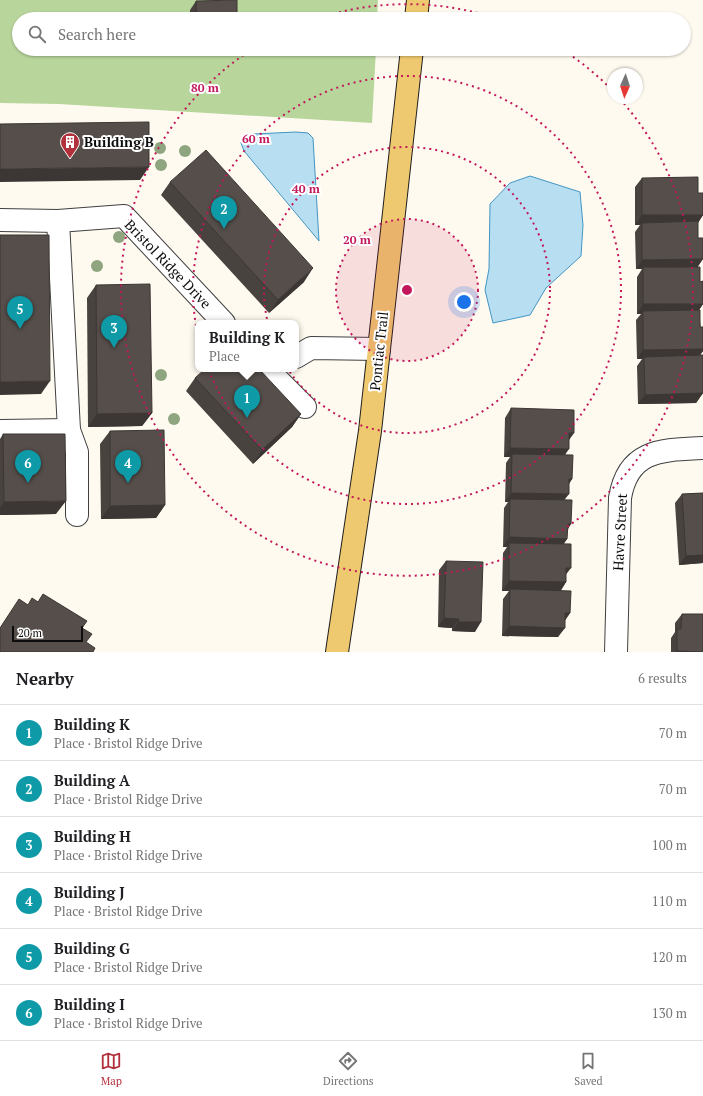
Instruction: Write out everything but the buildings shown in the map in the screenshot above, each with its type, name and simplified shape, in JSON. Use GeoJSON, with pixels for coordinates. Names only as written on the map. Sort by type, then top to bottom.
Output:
{"type":"FeatureCollection","features":[{"type":"Feature","properties":{"kind":"main road"},"geometry":{"type":"LineString","coordinates":[[417,12],[418,0]]}},
{"type":"Feature","properties":{"kind":"main road","name":"Pontiac Trail"},"geometry":{"type":"LineString","coordinates":[[337,652],[365,475],[411,56]]}},
{"type":"Feature","properties":{"kind":"street","name":"Bristol Ridge Drive"},"geometry":{"type":"LineString","coordinates":[[0,220],[58,221],[124,216],[221,320]]}},
{"type":"Feature","properties":{"kind":"street"},"geometry":{"type":"LineString","coordinates":[[58,221],[70,430],[77,452],[77,515]]}},
{"type":"Feature","properties":{"kind":"street"},"geometry":{"type":"LineString","coordinates":[[299,355],[311,348],[380,349]]}},
{"type":"Feature","properties":{"kind":"street"},"geometry":{"type":"LineString","coordinates":[[274,372],[305,407]]}},
{"type":"Feature","properties":{"kind":"street"},"geometry":{"type":"LineString","coordinates":[[0,431],[70,430]]}},
{"type":"Feature","properties":{"kind":"street","name":"Havre Street"},"geometry":{"type":"LineString","coordinates":[[616,652],[620,498],[623,482],[632,467],[649,455],[660,452],[703,448]]}},
{"type":"Feature","properties":{"kind":"green space"},"geometry":{"type":"Polygon","coordinates":[[[0,0],[378,0],[377,12],[12,12],[12,56],[376,56],[372,123],[59,104],[0,103],[0,0]]]}},
{"type":"Feature","properties":{"kind":"water"},"geometry":{"type":"Polygon","coordinates":[[[296,132],[308,133],[313,138],[319,241],[244,151],[241,143],[243,136],[253,134],[296,132]]]}},
{"type":"Feature","properties":{"kind":"water"},"geometry":{"type":"Polygon","coordinates":[[[530,176],[580,192],[583,225],[581,256],[546,288],[530,315],[493,323],[485,290],[489,269],[490,204],[510,183],[530,176]]]}},
{"type":"Feature","properties":{"kind":"place","name":"Building B"},"geometry":{"type":"Point","coordinates":[70,159]}},
{"type":"Feature","properties":{"kind":"place","name":"Building A"},"geometry":{"type":"Point","coordinates":[224,229]}},
{"type":"Feature","properties":{"kind":"place","name":"Building G"},"geometry":{"type":"Point","coordinates":[20,329]}},
{"type":"Feature","properties":{"kind":"place","name":"Building H"},"geometry":{"type":"Point","coordinates":[114,348]}},
{"type":"Feature","properties":{"kind":"place","name":"Building K"},"geometry":{"type":"Point","coordinates":[247,418]}},
{"type":"Feature","properties":{"kind":"place","name":"Building I"},"geometry":{"type":"Point","coordinates":[28,483]}},
{"type":"Feature","properties":{"kind":"place","name":"Building J"},"geometry":{"type":"Point","coordinates":[128,483]}}]}
